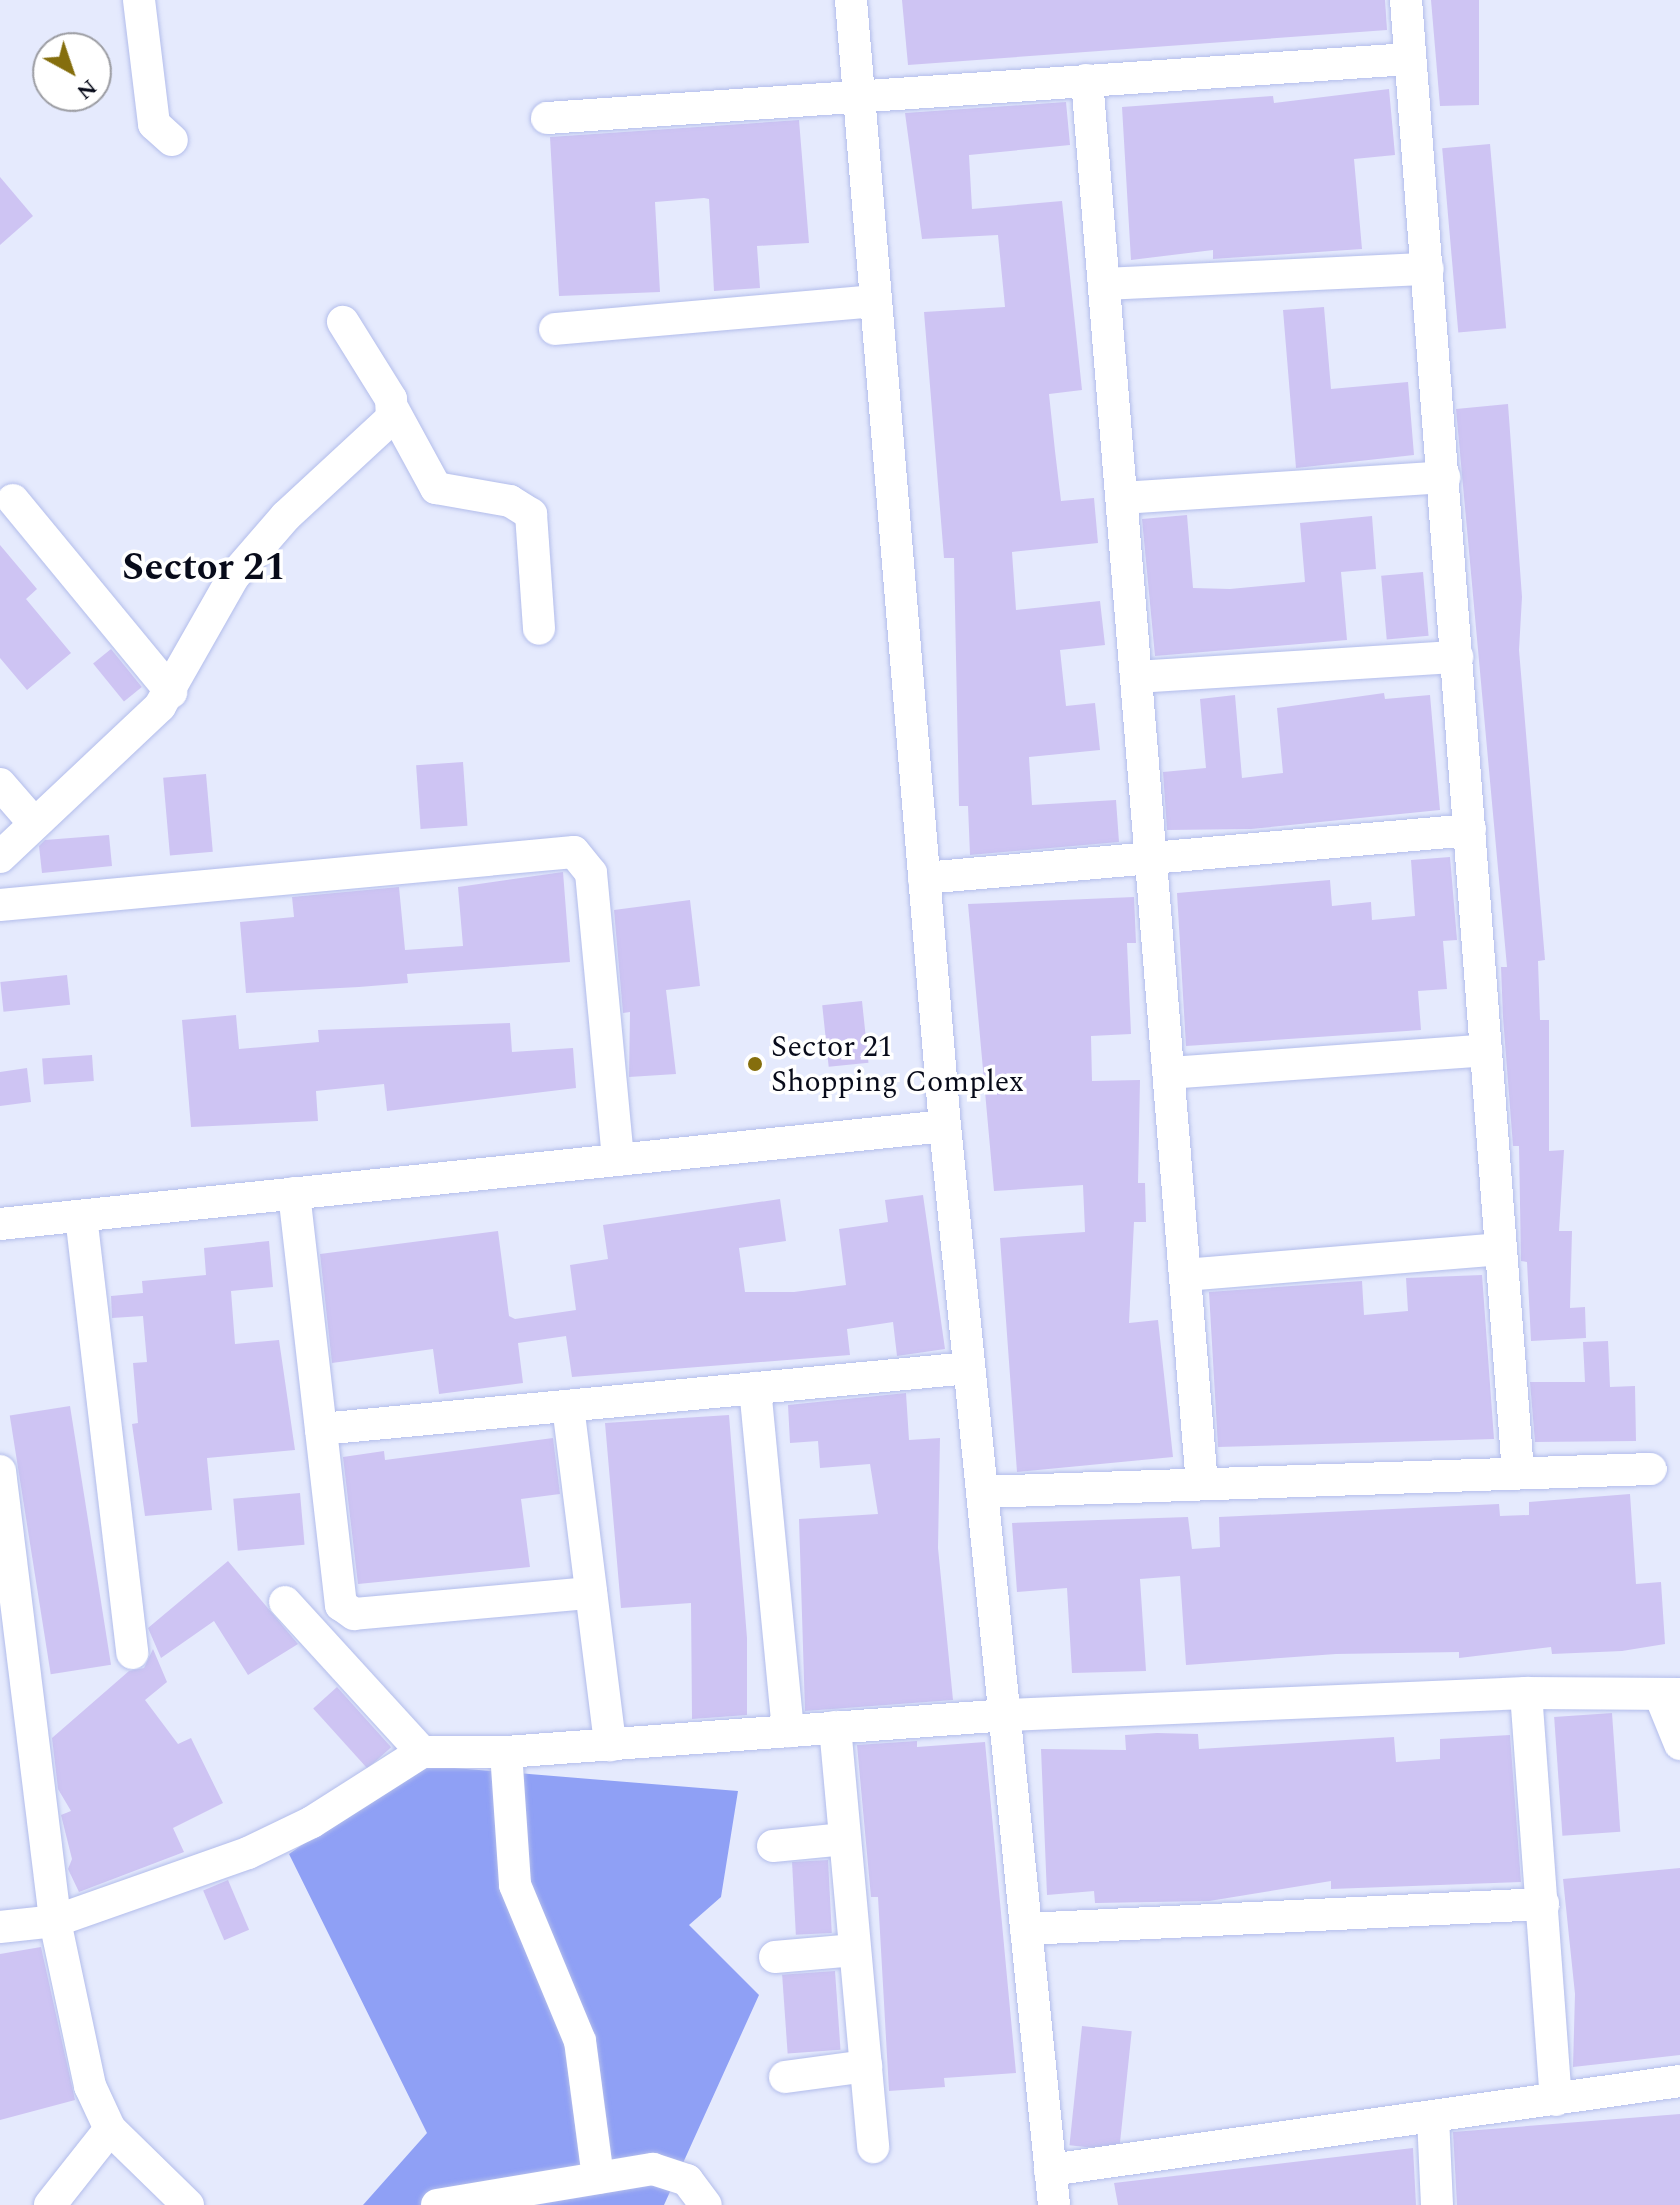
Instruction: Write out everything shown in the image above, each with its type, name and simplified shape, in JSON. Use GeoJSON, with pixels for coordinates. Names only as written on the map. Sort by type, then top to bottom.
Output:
{"type":"FeatureCollection","features":[{"type":"Feature","properties":{"kind":"street"},"geometry":{"type":"LineString","coordinates":[[139,0],[154,124],[172,140]]}},
{"type":"Feature","properties":{"kind":"street"},"geometry":{"type":"LineString","coordinates":[[851,0],[856,95],[945,1126],[1008,1715],[1054,2205]]}},
{"type":"Feature","properties":{"kind":"street"},"geometry":{"type":"LineString","coordinates":[[1406,0],[1518,1473]]}},
{"type":"Feature","properties":{"kind":"street"},"geometry":{"type":"LineString","coordinates":[[547,118],[1409,59]]}},
{"type":"Feature","properties":{"kind":"street"},"geometry":{"type":"LineString","coordinates":[[1087,80],[1202,1484]]}},
{"type":"Feature","properties":{"kind":"street"},"geometry":{"type":"LineString","coordinates":[[1104,284],[1428,269]]}},
{"type":"Feature","properties":{"kind":"street"},"geometry":{"type":"LineString","coordinates":[[555,329],[874,301]]}},
{"type":"Feature","properties":{"kind":"street"},"geometry":{"type":"LineString","coordinates":[[343,322],[436,488],[510,501],[531,514],[539,629]]}},
{"type":"Feature","properties":{"kind":"street"},"geometry":{"type":"LineString","coordinates":[[0,857],[171,692],[204,620],[234,576],[394,411]]}},
{"type":"Feature","properties":{"kind":"street"},"geometry":{"type":"LineString","coordinates":[[1122,498],[1444,477]]}},
{"type":"Feature","properties":{"kind":"street"},"geometry":{"type":"LineString","coordinates":[[13,500],[171,692]]}},
{"type":"Feature","properties":{"kind":"street"},"geometry":{"type":"LineString","coordinates":[[1136,677],[1457,657]]}},
{"type":"Feature","properties":{"kind":"street"},"geometry":{"type":"LineString","coordinates":[[0,784],[33,822]]}},
{"type":"Feature","properties":{"kind":"street"},"geometry":{"type":"LineString","coordinates":[[924,878],[1470,830]]}},
{"type":"Feature","properties":{"kind":"street"},"geometry":{"type":"LineString","coordinates":[[0,905],[574,852],[591,873],[618,1160]]}},
{"type":"Feature","properties":{"kind":"street"},"geometry":{"type":"LineString","coordinates":[[1169,1073],[1486,1050]]}},
{"type":"Feature","properties":{"kind":"street"},"geometry":{"type":"LineString","coordinates":[[0,1224],[945,1126]]}},
{"type":"Feature","properties":{"kind":"street"},"geometry":{"type":"LineString","coordinates":[[294,1193],[338,1598],[347,1612]]}},
{"type":"Feature","properties":{"kind":"street"},"geometry":{"type":"LineString","coordinates":[[81,1216],[132,1653]]}},
{"type":"Feature","properties":{"kind":"street"},"geometry":{"type":"LineString","coordinates":[[1185,1275],[1501,1249]]}},
{"type":"Feature","properties":{"kind":"street"},"geometry":{"type":"LineString","coordinates":[[321,1429],[969,1368]]}},
{"type":"Feature","properties":{"kind":"street"},"geometry":{"type":"LineString","coordinates":[[755,1388],[788,1731]]}},
{"type":"Feature","properties":{"kind":"street"},"geometry":{"type":"LineString","coordinates":[[568,1406],[610,1745]]}},
{"type":"Feature","properties":{"kind":"street"},"geometry":{"type":"LineString","coordinates":[[982,1492],[1651,1469]]}},
{"type":"Feature","properties":{"kind":"street"},"geometry":{"type":"LineString","coordinates":[[0,1471],[55,1921],[90,2086],[110,2129],[188,2205]]}},
{"type":"Feature","properties":{"kind":"street"},"geometry":{"type":"LineString","coordinates":[[347,1612],[591,1593]]}},
{"type":"Feature","properties":{"kind":"street"},"geometry":{"type":"LineString","coordinates":[[285,1602],[422,1752]]}},
{"type":"Feature","properties":{"kind":"street"},"geometry":{"type":"LineString","coordinates":[[325,1645],[347,1612]]}},
{"type":"Feature","properties":{"kind":"street"},"geometry":{"type":"LineString","coordinates":[[0,1927],[55,1921],[248,1853],[312,1822],[422,1752],[506,1752],[1008,1715],[1526,1693],[1670,1695],[1680,1744]]}},
{"type":"Feature","properties":{"kind":"street"},"geometry":{"type":"LineString","coordinates":[[1526,1693],[1556,2100]]}},
{"type":"Feature","properties":{"kind":"street"},"geometry":{"type":"LineString","coordinates":[[835,1727],[873,2147]]}},
{"type":"Feature","properties":{"kind":"street"},"geometry":{"type":"LineString","coordinates":[[506,1752],[515,1885],[580,2041],[598,2178]]}},
{"type":"Feature","properties":{"kind":"street"},"geometry":{"type":"LineString","coordinates":[[773,1846],[845,1839]]}},
{"type":"Feature","properties":{"kind":"street"},"geometry":{"type":"LineString","coordinates":[[1026,1929],[1543,1904]]}},
{"type":"Feature","properties":{"kind":"street"},"geometry":{"type":"LineString","coordinates":[[775,1957],[855,1950]]}},
{"type":"Feature","properties":{"kind":"street"},"geometry":{"type":"LineString","coordinates":[[785,2077],[866,2066]]}},
{"type":"Feature","properties":{"kind":"street"},"geometry":{"type":"LineString","coordinates":[[1050,2170],[1680,2081]]}},
{"type":"Feature","properties":{"kind":"street"},"geometry":{"type":"LineString","coordinates":[[1433,2117],[1437,2205]]}},
{"type":"Feature","properties":{"kind":"street"},"geometry":{"type":"LineString","coordinates":[[50,2205],[110,2129]]}},
{"type":"Feature","properties":{"kind":"street"},"geometry":{"type":"LineString","coordinates":[[437,2205],[598,2178],[671,2170],[698,2190],[706,2205]]}},
{"type":"Feature","properties":{"kind":"water"},"geometry":{"type":"Polygon","coordinates":[[[417,1765],[738,1791],[721,1897],[689,1925],[759,1995],[664,2205],[363,2205],[427,2133],[289,1854],[417,1765]]]}},
{"type":"Feature","properties":{"kind":"building"},"geometry":{"type":"Polygon","coordinates":[[[902,0],[1385,0],[1387,30],[908,65],[902,0]]]}},
{"type":"Feature","properties":{"kind":"building"},"geometry":{"type":"Polygon","coordinates":[[[1431,0],[1479,0],[1479,105],[1440,106],[1431,0]]]}},
{"type":"Feature","properties":{"kind":"building"},"geometry":{"type":"Polygon","coordinates":[[[1389,89],[1395,155],[1354,159],[1362,249],[1213,259],[1213,250],[1131,260],[1122,107],[1273,96],[1274,103],[1389,89]]]}},
{"type":"Feature","properties":{"kind":"building"},"geometry":{"type":"Polygon","coordinates":[[[1066,102],[1070,145],[969,155],[972,209],[1062,201],[1082,390],[1049,394],[1055,451],[1061,501],[1094,498],[1098,543],[1012,552],[1016,610],[1100,601],[1105,645],[1060,650],[1066,706],[1095,703],[1100,750],[1029,757],[1032,805],[1116,800],[1119,842],[970,855],[968,806],[959,806],[954,558],[944,558],[924,312],[1005,307],[998,235],[922,239],[905,113],[1066,102]]]}},
{"type":"Feature","properties":{"kind":"building"},"geometry":{"type":"Polygon","coordinates":[[[799,120],[809,243],[757,246],[760,288],[714,291],[709,199],[704,198],[655,202],[660,292],[559,296],[550,137],[799,120]]]}},
{"type":"Feature","properties":{"kind":"building"},"geometry":{"type":"Polygon","coordinates":[[[1490,144],[1506,328],[1458,332],[1442,148],[1490,144]]]}},
{"type":"Feature","properties":{"kind":"building"},"geometry":{"type":"Polygon","coordinates":[[[0,177],[33,216],[0,245],[0,177]]]}},
{"type":"Feature","properties":{"kind":"building"},"geometry":{"type":"Polygon","coordinates":[[[1324,307],[1331,389],[1408,382],[1414,455],[1296,468],[1283,310],[1324,307]]]}},
{"type":"Feature","properties":{"kind":"building"},"geometry":{"type":"Polygon","coordinates":[[[1508,404],[1522,597],[1519,650],[1545,960],[1538,961],[1540,1020],[1549,1020],[1549,1151],[1564,1150],[1559,1231],[1572,1231],[1570,1308],[1585,1307],[1586,1338],[1531,1341],[1527,1262],[1521,1261],[1519,1146],[1513,1146],[1503,1017],[1501,967],[1507,967],[1456,409],[1508,404]]]}},
{"type":"Feature","properties":{"kind":"building"},"geometry":{"type":"Polygon","coordinates":[[[1187,515],[1193,588],[1230,589],[1305,582],[1300,523],[1372,516],[1376,569],[1341,572],[1347,640],[1155,656],[1142,519],[1187,515]]]}},
{"type":"Feature","properties":{"kind":"building"},"geometry":{"type":"Polygon","coordinates":[[[0,545],[37,589],[26,599],[71,653],[27,690],[0,658],[0,545]]]}},
{"type":"Feature","properties":{"kind":"building"},"geometry":{"type":"Polygon","coordinates":[[[1423,572],[1429,636],[1387,639],[1381,576],[1423,572]]]}},
{"type":"Feature","properties":{"kind":"building"},"geometry":{"type":"Polygon","coordinates":[[[111,649],[142,687],[124,702],[93,663],[111,649]]]}},
{"type":"Feature","properties":{"kind":"building"},"geometry":{"type":"Polygon","coordinates":[[[1384,693],[1385,699],[1430,695],[1440,810],[1251,829],[1167,830],[1163,772],[1206,768],[1200,699],[1235,695],[1242,778],[1283,773],[1277,708],[1384,693]]]}},
{"type":"Feature","properties":{"kind":"building"},"geometry":{"type":"Polygon","coordinates":[[[463,762],[467,826],[421,829],[416,765],[463,762]]]}},
{"type":"Feature","properties":{"kind":"building"},"geometry":{"type":"Polygon","coordinates":[[[206,774],[213,852],[170,855],[163,778],[206,774]]]}},
{"type":"Feature","properties":{"kind":"building"},"geometry":{"type":"Polygon","coordinates":[[[109,835],[112,866],[42,873],[39,846],[45,840],[109,835]]]}},
{"type":"Feature","properties":{"kind":"building"},"geometry":{"type":"Polygon","coordinates":[[[1450,857],[1457,940],[1443,941],[1447,989],[1418,991],[1421,1030],[1186,1046],[1177,893],[1330,880],[1332,906],[1371,902],[1372,920],[1415,916],[1411,860],[1450,857]]]}},
{"type":"Feature","properties":{"kind":"building"},"geometry":{"type":"Polygon","coordinates":[[[563,872],[570,962],[407,974],[408,983],[246,993],[240,922],[294,917],[292,897],[399,887],[405,950],[463,946],[458,887],[563,872]]]}},
{"type":"Feature","properties":{"kind":"building"},"geometry":{"type":"Polygon","coordinates":[[[1134,897],[1136,943],[1127,943],[1131,1034],[1091,1036],[1092,1081],[1140,1080],[1138,1183],[1145,1183],[1146,1222],[1134,1222],[1129,1323],[1158,1320],[1173,1457],[1017,1472],[1000,1238],[1085,1232],[1083,1185],[994,1191],[968,904],[1134,897]]]}},
{"type":"Feature","properties":{"kind":"building"},"geometry":{"type":"Polygon","coordinates":[[[690,900],[700,986],[666,990],[676,1074],[629,1077],[630,1012],[623,1013],[614,910],[690,900]]]}},
{"type":"Feature","properties":{"kind":"building"},"geometry":{"type":"Polygon","coordinates":[[[67,975],[70,1005],[4,1012],[0,982],[67,975]]]}},
{"type":"Feature","properties":{"kind":"building"},"geometry":{"type":"Polygon","coordinates":[[[862,1001],[868,1063],[829,1067],[822,1005],[862,1001]]]}},
{"type":"Feature","properties":{"kind":"building"},"geometry":{"type":"Polygon","coordinates":[[[236,1015],[239,1049],[319,1042],[318,1030],[510,1023],[512,1052],[573,1048],[576,1088],[387,1111],[384,1084],[316,1091],[318,1121],[191,1127],[182,1020],[236,1015]]]}},
{"type":"Feature","properties":{"kind":"building"},"geometry":{"type":"Polygon","coordinates":[[[92,1055],[94,1081],[44,1084],[42,1058],[92,1055]]]}},
{"type":"Feature","properties":{"kind":"building"},"geometry":{"type":"Polygon","coordinates":[[[27,1068],[31,1102],[0,1106],[0,1072],[27,1068]]]}},
{"type":"Feature","properties":{"kind":"building"},"geometry":{"type":"Polygon","coordinates":[[[923,1195],[945,1349],[897,1356],[893,1322],[847,1329],[850,1355],[572,1377],[566,1336],[518,1343],[523,1383],[439,1394],[433,1349],[332,1363],[320,1254],[498,1231],[509,1316],[515,1319],[576,1310],[570,1265],[608,1259],[603,1225],[780,1199],[786,1241],[739,1248],[745,1292],[794,1292],[846,1285],[839,1229],[888,1222],[885,1200],[923,1195]]]}},
{"type":"Feature","properties":{"kind":"building"},"geometry":{"type":"Polygon","coordinates":[[[269,1241],[273,1287],[231,1291],[235,1344],[279,1340],[295,1450],[207,1458],[212,1510],[145,1516],[132,1424],[138,1423],[133,1363],[147,1362],[143,1316],[112,1318],[111,1296],[143,1293],[142,1281],[206,1275],[204,1248],[269,1241]]]}},
{"type":"Feature","properties":{"kind":"building"},"geometry":{"type":"Polygon","coordinates":[[[1482,1275],[1494,1439],[1218,1447],[1209,1292],[1362,1281],[1364,1315],[1408,1311],[1406,1278],[1482,1275]]]}},
{"type":"Feature","properties":{"kind":"building"},"geometry":{"type":"Polygon","coordinates":[[[1608,1341],[1610,1387],[1635,1386],[1636,1441],[1535,1442],[1530,1382],[1585,1382],[1583,1342],[1608,1341]]]}},
{"type":"Feature","properties":{"kind":"building"},"geometry":{"type":"Polygon","coordinates":[[[906,1393],[909,1440],[940,1438],[938,1548],[953,1700],[805,1711],[799,1519],[878,1514],[870,1464],[820,1468],[818,1441],[790,1443],[788,1405],[906,1393]]]}},
{"type":"Feature","properties":{"kind":"building"},"geometry":{"type":"Polygon","coordinates":[[[70,1406],[111,1665],[51,1674],[10,1416],[70,1406]]]}},
{"type":"Feature","properties":{"kind":"building"},"geometry":{"type":"Polygon","coordinates":[[[729,1415],[747,1638],[747,1715],[692,1719],[691,1603],[621,1608],[605,1423],[729,1415]]]}},
{"type":"Feature","properties":{"kind":"building"},"geometry":{"type":"Polygon","coordinates":[[[553,1438],[560,1494],[521,1499],[530,1567],[358,1584],[343,1457],[384,1451],[385,1460],[553,1438]]]}},
{"type":"Feature","properties":{"kind":"building"},"geometry":{"type":"Polygon","coordinates":[[[300,1493],[305,1545],[238,1551],[233,1499],[300,1493]]]}},
{"type":"Feature","properties":{"kind":"building"},"geometry":{"type":"Polygon","coordinates":[[[1630,1494],[1636,1584],[1661,1582],[1665,1644],[1622,1651],[1552,1654],[1551,1647],[1459,1658],[1459,1652],[1336,1654],[1186,1665],[1180,1576],[1140,1579],[1146,1671],[1072,1673],[1067,1588],[1017,1592],[1012,1523],[1188,1517],[1192,1549],[1220,1547],[1219,1517],[1499,1504],[1500,1516],[1529,1515],[1529,1502],[1630,1494]]]}},
{"type":"Feature","properties":{"kind":"building"},"geometry":{"type":"Polygon","coordinates":[[[228,1561],[298,1644],[248,1675],[214,1621],[161,1658],[148,1628],[228,1561]]]}},
{"type":"Feature","properties":{"kind":"building"},"geometry":{"type":"Polygon","coordinates":[[[153,1649],[167,1682],[145,1700],[178,1744],[191,1738],[223,1803],[173,1828],[184,1852],[79,1892],[68,1869],[72,1859],[61,1815],[71,1811],[58,1789],[52,1738],[129,1671],[144,1668],[153,1649]]]}},
{"type":"Feature","properties":{"kind":"building"},"geometry":{"type":"Polygon","coordinates":[[[337,1687],[391,1747],[367,1769],[313,1708],[337,1687]]]}},
{"type":"Feature","properties":{"kind":"building"},"geometry":{"type":"Polygon","coordinates":[[[1612,1713],[1620,1832],[1562,1836],[1554,1717],[1612,1713]]]}},
{"type":"Feature","properties":{"kind":"building"},"geometry":{"type":"Polygon","coordinates":[[[1198,1734],[1199,1749],[1394,1737],[1396,1762],[1440,1759],[1440,1739],[1510,1735],[1521,1882],[1331,1889],[1331,1881],[1209,1901],[1095,1903],[1094,1891],[1047,1895],[1041,1749],[1126,1750],[1125,1735],[1198,1734]]]}},
{"type":"Feature","properties":{"kind":"building"},"geometry":{"type":"Polygon","coordinates":[[[917,1741],[917,1747],[985,1742],[1016,2073],[944,2078],[945,2087],[889,2091],[878,1897],[871,1897],[857,1745],[917,1741]]]}},
{"type":"Feature","properties":{"kind":"building"},"geometry":{"type":"Polygon","coordinates":[[[828,1860],[832,1933],[796,1935],[792,1862],[828,1860]]]}},
{"type":"Feature","properties":{"kind":"building"},"geometry":{"type":"Polygon","coordinates":[[[1680,1868],[1680,2055],[1573,2067],[1575,1994],[1563,1879],[1680,1868]]]}},
{"type":"Feature","properties":{"kind":"building"},"geometry":{"type":"Polygon","coordinates":[[[228,1880],[249,1930],[224,1940],[203,1891],[228,1880]]]}},
{"type":"Feature","properties":{"kind":"building"},"geometry":{"type":"Polygon","coordinates":[[[41,1947],[75,2100],[0,2120],[0,1954],[41,1947]]]}},
{"type":"Feature","properties":{"kind":"building"},"geometry":{"type":"Polygon","coordinates":[[[835,1971],[841,2050],[788,2054],[782,1975],[835,1971]]]}},
{"type":"Feature","properties":{"kind":"building"},"geometry":{"type":"Polygon","coordinates":[[[1082,2026],[1132,2031],[1119,2151],[1069,2145],[1082,2026]]]}},
{"type":"Feature","properties":{"kind":"building"},"geometry":{"type":"Polygon","coordinates":[[[1680,2114],[1680,2205],[1457,2205],[1453,2132],[1680,2114]]]}},
{"type":"Feature","properties":{"kind":"building"},"geometry":{"type":"Polygon","coordinates":[[[1413,2148],[1416,2205],[1118,2205],[1114,2183],[1413,2148]]]}},
{"type":"Feature","properties":{"kind":"place","name":"Sector 21 Shopping Complex"},"geometry":{"type":"Point","coordinates":[755,1064]}},
{"type":"Feature","properties":{"kind":"district","name":"Sector 21"},"geometry":{"type":"Point","coordinates":[204,569]}}]}
